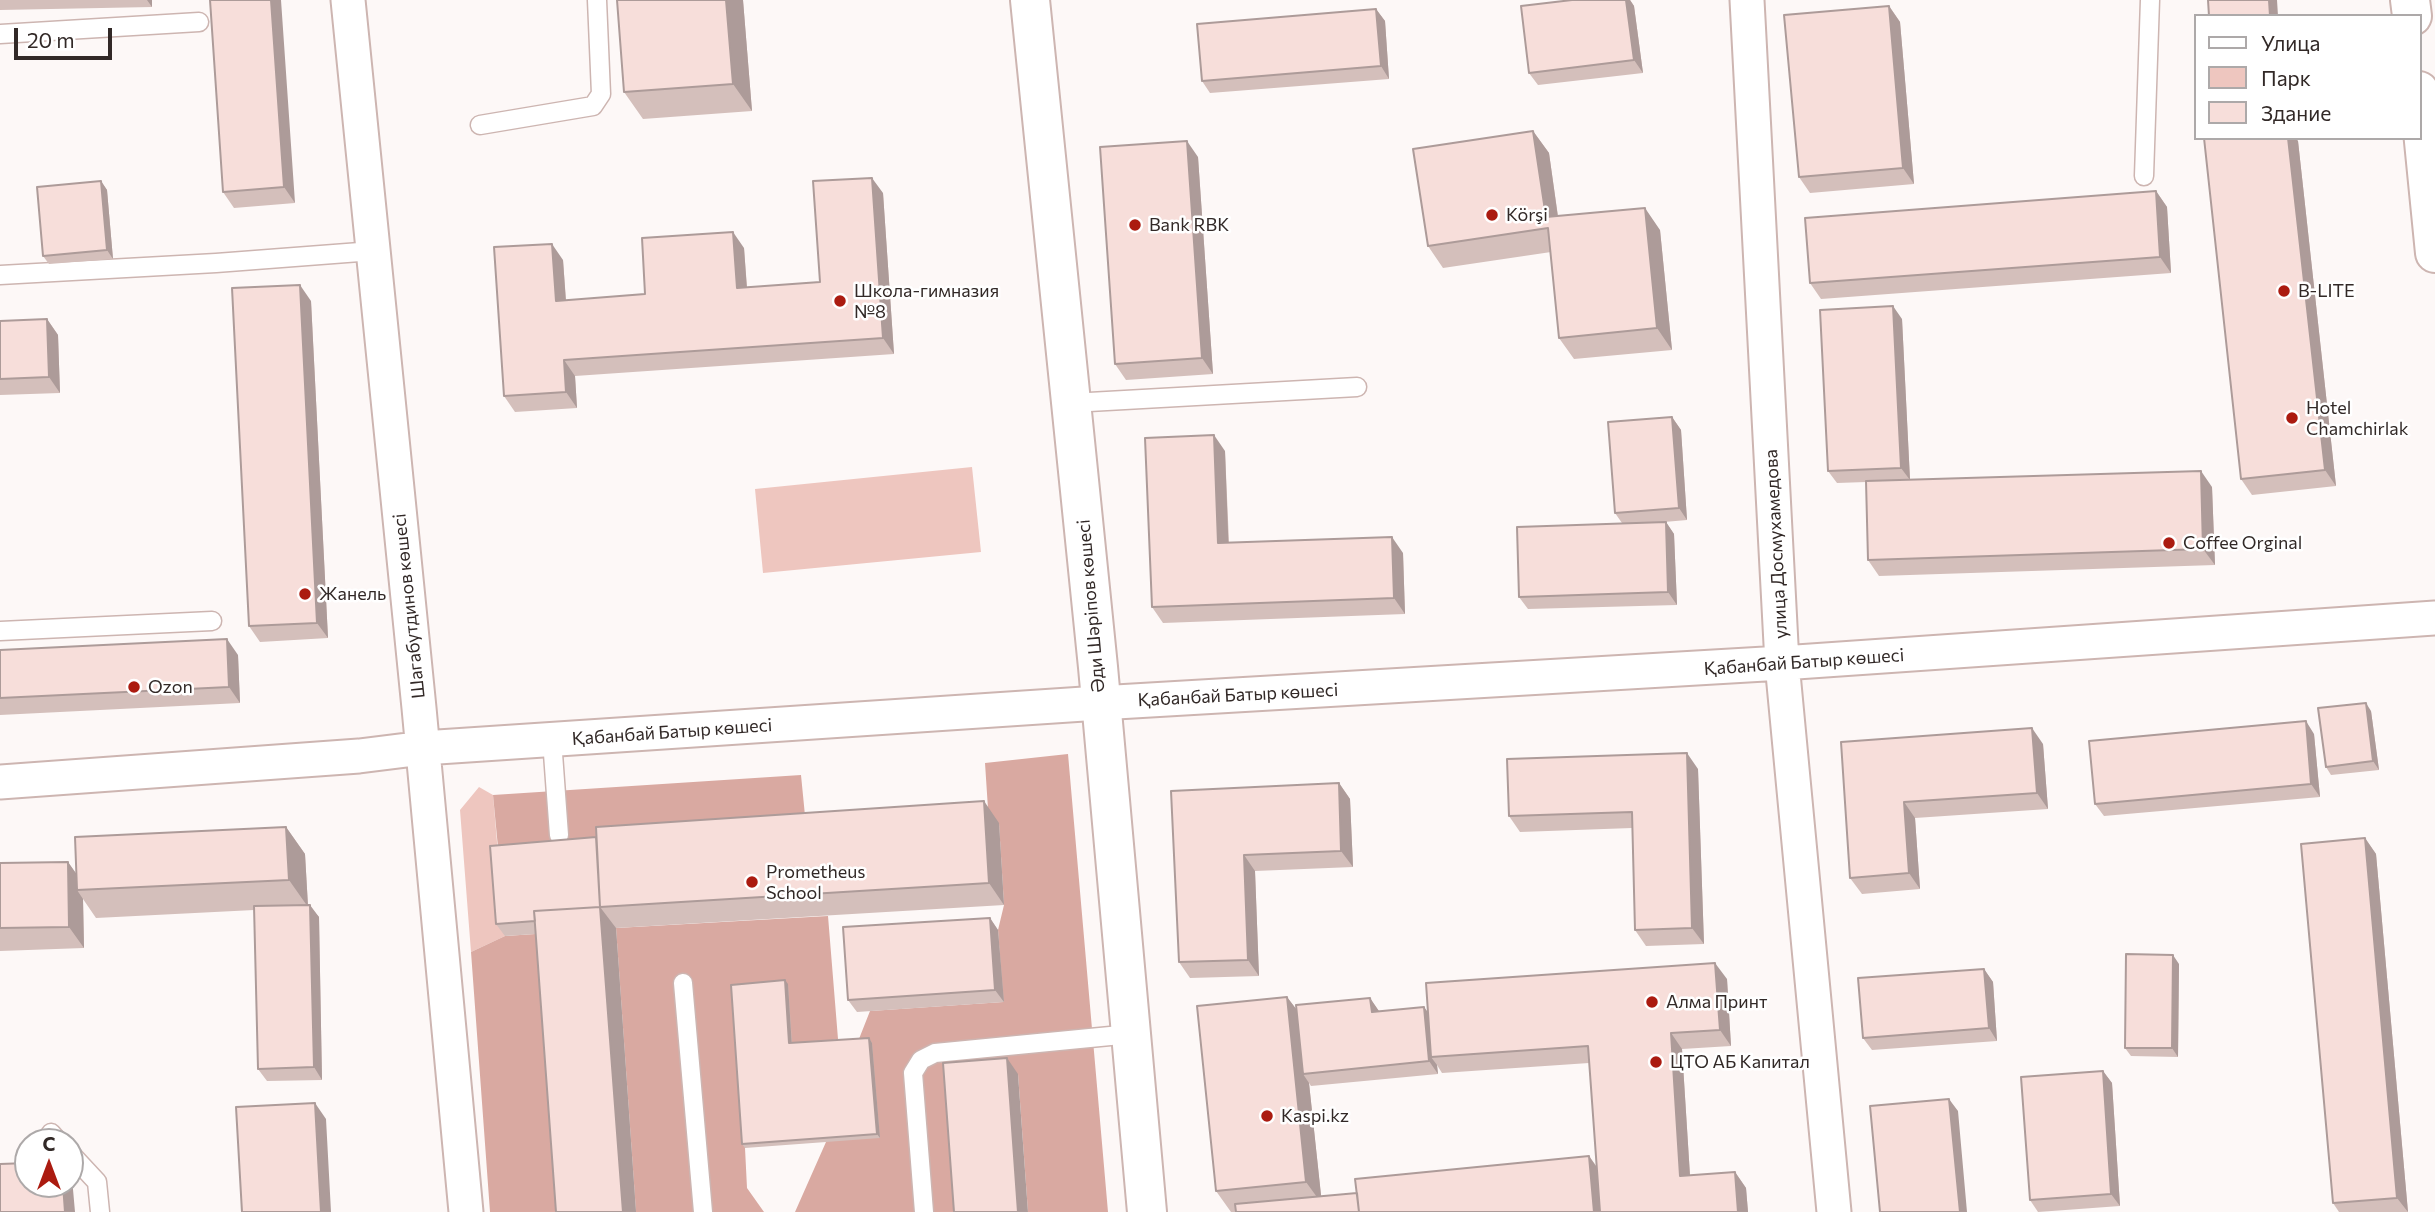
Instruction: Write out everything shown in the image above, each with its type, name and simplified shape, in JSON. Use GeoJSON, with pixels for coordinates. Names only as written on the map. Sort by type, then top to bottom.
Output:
{"type":"FeatureCollection","features":[{"type":"Feature","properties":{"kind":"street","name":"Шагабутдинов көшесі"},"geometry":{"type":"LineString","coordinates":[[348,0],[423,748],[466,1212]]}},
{"type":"Feature","properties":{"kind":"street","name":"Әди Шәріпов көшесі"},"geometry":{"type":"LineString","coordinates":[[1030,0],[1098,667],[1099,703],[1147,1212]]}},
{"type":"Feature","properties":{"kind":"street","name":"улица Досмухамедова"},"geometry":{"type":"LineString","coordinates":[[1747,0],[1782,663],[1834,1212]]}},
{"type":"Feature","properties":{"kind":"street"},"geometry":{"type":"LineString","coordinates":[[2421,111],[2435,253]]}},
{"type":"Feature","properties":{"kind":"street","name":"Қабанбай Батыр көшесі"},"geometry":{"type":"LineString","coordinates":[[0,782],[423,748],[1099,703],[1782,663],[2435,618]]}},
{"type":"Feature","properties":{"kind":"lane"},"geometry":{"type":"LineString","coordinates":[[480,125],[593,106],[601,94],[597,0]]}},
{"type":"Feature","properties":{"kind":"lane"},"geometry":{"type":"LineString","coordinates":[[2144,176],[2150,0]]}},
{"type":"Feature","properties":{"kind":"lane"},"geometry":{"type":"LineString","coordinates":[[0,34],[199,22]]}},
{"type":"Feature","properties":{"kind":"lane"},"geometry":{"type":"LineString","coordinates":[[0,275],[373,251]]}},
{"type":"Feature","properties":{"kind":"lane"},"geometry":{"type":"LineString","coordinates":[[1071,403],[1357,387]]}},
{"type":"Feature","properties":{"kind":"lane"},"geometry":{"type":"LineString","coordinates":[[0,631],[212,621]]}},
{"type":"Feature","properties":{"kind":"lane"},"geometry":{"type":"LineString","coordinates":[[552,740],[559,835]]}},
{"type":"Feature","properties":{"kind":"lane"},"geometry":{"type":"LineString","coordinates":[[683,983],[703,1212]]}},
{"type":"Feature","properties":{"kind":"lane"},"geometry":{"type":"LineString","coordinates":[[924,1212],[913,1073],[921,1060],[935,1053],[1131,1034]]}},
{"type":"Feature","properties":{"kind":"lane"},"geometry":{"type":"LineString","coordinates":[[84,1168],[97,1182],[100,1212]]}},
{"type":"Feature","properties":{"kind":"green space"},"geometry":{"type":"Polygon","coordinates":[[[972,467],[981,552],[763,573],[755,489],[972,467]]]}},
{"type":"Feature","properties":{"kind":"green space"},"geometry":{"type":"Polygon","coordinates":[[[479,787],[493,795],[505,936],[471,952],[460,810],[479,787]]]}},
{"type":"Feature","properties":{"kind":"shaded area"},"geometry":{"type":"Polygon","coordinates":[[[1068,754],[1108,1212],[1028,1212],[1018,1074],[964,1212],[795,1212],[826,1142],[870,1011],[1003,1002],[998,930],[1004,905],[999,824],[989,824],[985,763],[1068,754]]]}},
{"type":"Feature","properties":{"kind":"shaded area"},"geometry":{"type":"Polygon","coordinates":[[[801,775],[807,836],[499,858],[493,795],[801,775]]]}},
{"type":"Feature","properties":{"kind":"shaded area"},"geometry":{"type":"Polygon","coordinates":[[[828,916],[838,1039],[792,1048],[745,1148],[747,1188],[764,1212],[636,1212],[616,928],[828,916]]]}},
{"type":"Feature","properties":{"kind":"shaded area"},"geometry":{"type":"Polygon","coordinates":[[[550,933],[570,1212],[490,1212],[471,952],[505,936],[550,933]]]}},
{"type":"Feature","properties":{"kind":"building"},"geometry":{"type":"Polygon","coordinates":[[[210,0],[271,0],[284,187],[223,192],[210,0]]]}},
{"type":"Feature","properties":{"kind":"building"},"geometry":{"type":"Polygon","coordinates":[[[617,0],[726,0],[733,84],[624,92],[617,0]]]}},
{"type":"Feature","properties":{"kind":"building"},"geometry":{"type":"Polygon","coordinates":[[[1572,0],[1626,0],[1634,60],[1529,73],[1521,6],[1572,0]]]}},
{"type":"Feature","properties":{"kind":"building"},"geometry":{"type":"Polygon","coordinates":[[[2208,0],[2269,0],[2270,14],[2209,14],[2208,0]]]}},
{"type":"Feature","properties":{"kind":"building"},"geometry":{"type":"Polygon","coordinates":[[[1889,6],[1903,168],[1799,177],[1784,15],[1889,6]]]}},
{"type":"Feature","properties":{"kind":"building"},"geometry":{"type":"Polygon","coordinates":[[[1376,9],[1381,66],[1202,81],[1197,24],[1376,9]]]}},
{"type":"Feature","properties":{"kind":"building"},"geometry":{"type":"Polygon","coordinates":[[[1533,131],[1546,217],[1645,208],[1657,328],[1559,338],[1548,228],[1428,246],[1413,149],[1533,131]]]}},
{"type":"Feature","properties":{"kind":"building"},"geometry":{"type":"Polygon","coordinates":[[[2204,140],[2288,140],[2325,470],[2241,479],[2204,140]]]}},
{"type":"Feature","properties":{"kind":"building"},"geometry":{"type":"Polygon","coordinates":[[[1187,141],[1202,358],[1115,364],[1100,147],[1187,141]]]}},
{"type":"Feature","properties":{"kind":"building","name":"Школа-гимназия №8"},"geometry":{"type":"Polygon","coordinates":[[[872,178],[883,338],[564,360],[566,392],[504,396],[494,247],[552,244],[556,301],[645,294],[642,238],[733,232],[737,288],[820,282],[813,181],[872,178]]]}},
{"type":"Feature","properties":{"kind":"building"},"geometry":{"type":"Polygon","coordinates":[[[101,181],[107,250],[43,256],[37,187],[101,181]]]}},
{"type":"Feature","properties":{"kind":"building"},"geometry":{"type":"Polygon","coordinates":[[[2156,191],[2160,257],[1810,283],[1805,218],[2156,191]]]}},
{"type":"Feature","properties":{"kind":"building"},"geometry":{"type":"Polygon","coordinates":[[[300,285],[317,623],[249,626],[232,288],[300,285]]]}},
{"type":"Feature","properties":{"kind":"building"},"geometry":{"type":"Polygon","coordinates":[[[1893,306],[1901,468],[1828,471],[1820,310],[1893,306]]]}},
{"type":"Feature","properties":{"kind":"building"},"geometry":{"type":"Polygon","coordinates":[[[47,319],[49,377],[0,379],[0,321],[47,319]]]}},
{"type":"Feature","properties":{"kind":"building"},"geometry":{"type":"Polygon","coordinates":[[[1672,417],[1679,508],[1615,513],[1608,422],[1672,417]]]}},
{"type":"Feature","properties":{"kind":"building"},"geometry":{"type":"Polygon","coordinates":[[[1214,435],[1218,543],[1392,537],[1394,598],[1152,607],[1145,438],[1214,435]]]}},
{"type":"Feature","properties":{"kind":"building"},"geometry":{"type":"Polygon","coordinates":[[[2201,471],[2203,549],[1868,560],[1866,481],[2201,471]]]}},
{"type":"Feature","properties":{"kind":"building"},"geometry":{"type":"Polygon","coordinates":[[[1666,522],[1668,592],[1519,597],[1517,527],[1666,522]]]}},
{"type":"Feature","properties":{"kind":"building"},"geometry":{"type":"Polygon","coordinates":[[[227,639],[229,687],[0,698],[0,650],[227,639]]]}},
{"type":"Feature","properties":{"kind":"building"},"geometry":{"type":"Polygon","coordinates":[[[2366,703],[2373,761],[2326,767],[2318,708],[2366,703]]]}},
{"type":"Feature","properties":{"kind":"building"},"geometry":{"type":"Polygon","coordinates":[[[2306,721],[2311,784],[2095,804],[2089,741],[2306,721]]]}},
{"type":"Feature","properties":{"kind":"building"},"geometry":{"type":"Polygon","coordinates":[[[2032,728],[2037,793],[1904,802],[1909,873],[1850,878],[1841,742],[2032,728]]]}},
{"type":"Feature","properties":{"kind":"building"},"geometry":{"type":"Polygon","coordinates":[[[1687,753],[1692,928],[1635,930],[1632,812],[1509,816],[1507,759],[1687,753]]]}},
{"type":"Feature","properties":{"kind":"building"},"geometry":{"type":"Polygon","coordinates":[[[1339,783],[1341,851],[1244,855],[1248,960],[1179,962],[1171,791],[1339,783]]]}},
{"type":"Feature","properties":{"kind":"building"},"geometry":{"type":"Polygon","coordinates":[[[984,801],[989,883],[600,907],[596,827],[984,801]]]}},
{"type":"Feature","properties":{"kind":"building"},"geometry":{"type":"Polygon","coordinates":[[[286,827],[289,880],[77,890],[75,837],[286,827]]]}},
{"type":"Feature","properties":{"kind":"building"},"geometry":{"type":"Polygon","coordinates":[[[596,837],[600,907],[534,911],[535,921],[496,924],[490,846],[596,837]]]}},
{"type":"Feature","properties":{"kind":"building"},"geometry":{"type":"Polygon","coordinates":[[[2365,838],[2397,1198],[2333,1203],[2301,844],[2365,838]]]}},
{"type":"Feature","properties":{"kind":"building"},"geometry":{"type":"Polygon","coordinates":[[[68,862],[69,927],[0,928],[0,863],[68,862]]]}},
{"type":"Feature","properties":{"kind":"building"},"geometry":{"type":"Polygon","coordinates":[[[310,905],[314,1067],[258,1069],[254,906],[310,905]]]}},
{"type":"Feature","properties":{"kind":"building"},"geometry":{"type":"Polygon","coordinates":[[[600,907],[623,1212],[556,1212],[534,911],[600,907]]]}},
{"type":"Feature","properties":{"kind":"building"},"geometry":{"type":"Polygon","coordinates":[[[990,918],[995,990],[848,1000],[843,927],[990,918]]]}},
{"type":"Feature","properties":{"kind":"building"},"geometry":{"type":"Polygon","coordinates":[[[2126,954],[2173,955],[2172,1048],[2125,1048],[2126,954]]]}},
{"type":"Feature","properties":{"kind":"building"},"geometry":{"type":"Polygon","coordinates":[[[1715,963],[1720,1030],[1671,1033],[1680,1176],[1735,1172],[1738,1212],[1600,1212],[1588,1046],[1431,1057],[1426,983],[1715,963]]]}},
{"type":"Feature","properties":{"kind":"building"},"geometry":{"type":"Polygon","coordinates":[[[1984,969],[1989,1028],[1863,1038],[1858,978],[1984,969]]]}},
{"type":"Feature","properties":{"kind":"building"},"geometry":{"type":"Polygon","coordinates":[[[785,980],[789,1043],[869,1038],[877,1134],[742,1144],[731,985],[785,980]]]}},
{"type":"Feature","properties":{"kind":"building","name":"Kaspi.kz"},"geometry":{"type":"Polygon","coordinates":[[[1287,997],[1306,1182],[1216,1191],[1197,1006],[1287,997]]]}},
{"type":"Feature","properties":{"kind":"building"},"geometry":{"type":"Polygon","coordinates":[[[1370,998],[1372,1012],[1424,1007],[1429,1061],[1303,1074],[1296,1005],[1370,998]]]}},
{"type":"Feature","properties":{"kind":"building"},"geometry":{"type":"Polygon","coordinates":[[[1007,1058],[1018,1212],[954,1212],[943,1063],[1007,1058]]]}},
{"type":"Feature","properties":{"kind":"building"},"geometry":{"type":"Polygon","coordinates":[[[2103,1071],[2111,1194],[2030,1200],[2021,1077],[2103,1071]]]}},
{"type":"Feature","properties":{"kind":"building"},"geometry":{"type":"Polygon","coordinates":[[[1949,1099],[1960,1212],[1880,1212],[1870,1106],[1949,1099]]]}},
{"type":"Feature","properties":{"kind":"building"},"geometry":{"type":"Polygon","coordinates":[[[315,1103],[321,1212],[242,1212],[236,1107],[315,1103]]]}},
{"type":"Feature","properties":{"kind":"building"},"geometry":{"type":"Polygon","coordinates":[[[1589,1156],[1594,1212],[1359,1212],[1355,1179],[1589,1156]]]}},
{"type":"Feature","properties":{"kind":"building"},"geometry":{"type":"Polygon","coordinates":[[[0,1164],[14,1164],[14,1198],[64,1198],[65,1212],[0,1212],[0,1164]]]}},
{"type":"Feature","properties":{"kind":"building"},"geometry":{"type":"Polygon","coordinates":[[[1357,1193],[1359,1212],[1236,1212],[1235,1204],[1357,1193]]]}},
{"type":"Feature","properties":{"kind":"place","name":"Körşi"},"geometry":{"type":"Point","coordinates":[1492,215]}},
{"type":"Feature","properties":{"kind":"place","name":"Bank RBK"},"geometry":{"type":"Point","coordinates":[1135,225]}},
{"type":"Feature","properties":{"kind":"place","name":"B-LITE"},"geometry":{"type":"Point","coordinates":[2284,291]}},
{"type":"Feature","properties":{"kind":"place","name":"Школа-гимназия №8"},"geometry":{"type":"Point","coordinates":[840,301]}},
{"type":"Feature","properties":{"kind":"place","name":"Hotel Chamchirlak"},"geometry":{"type":"Point","coordinates":[2292,418]}},
{"type":"Feature","properties":{"kind":"place","name":"Coffee Orginal"},"geometry":{"type":"Point","coordinates":[2169,543]}},
{"type":"Feature","properties":{"kind":"place","name":"Жанель"},"geometry":{"type":"Point","coordinates":[305,594]}},
{"type":"Feature","properties":{"kind":"place","name":"Ozon"},"geometry":{"type":"Point","coordinates":[134,687]}},
{"type":"Feature","properties":{"kind":"place","name":"Prometheus School"},"geometry":{"type":"Point","coordinates":[752,882]}},
{"type":"Feature","properties":{"kind":"place","name":"Алма Принт"},"geometry":{"type":"Point","coordinates":[1652,1002]}},
{"type":"Feature","properties":{"kind":"place","name":"ЦТО АБ Капитал"},"geometry":{"type":"Point","coordinates":[1656,1062]}},
{"type":"Feature","properties":{"kind":"place","name":"Kaspi.kz"},"geometry":{"type":"Point","coordinates":[1267,1116]}}]}
